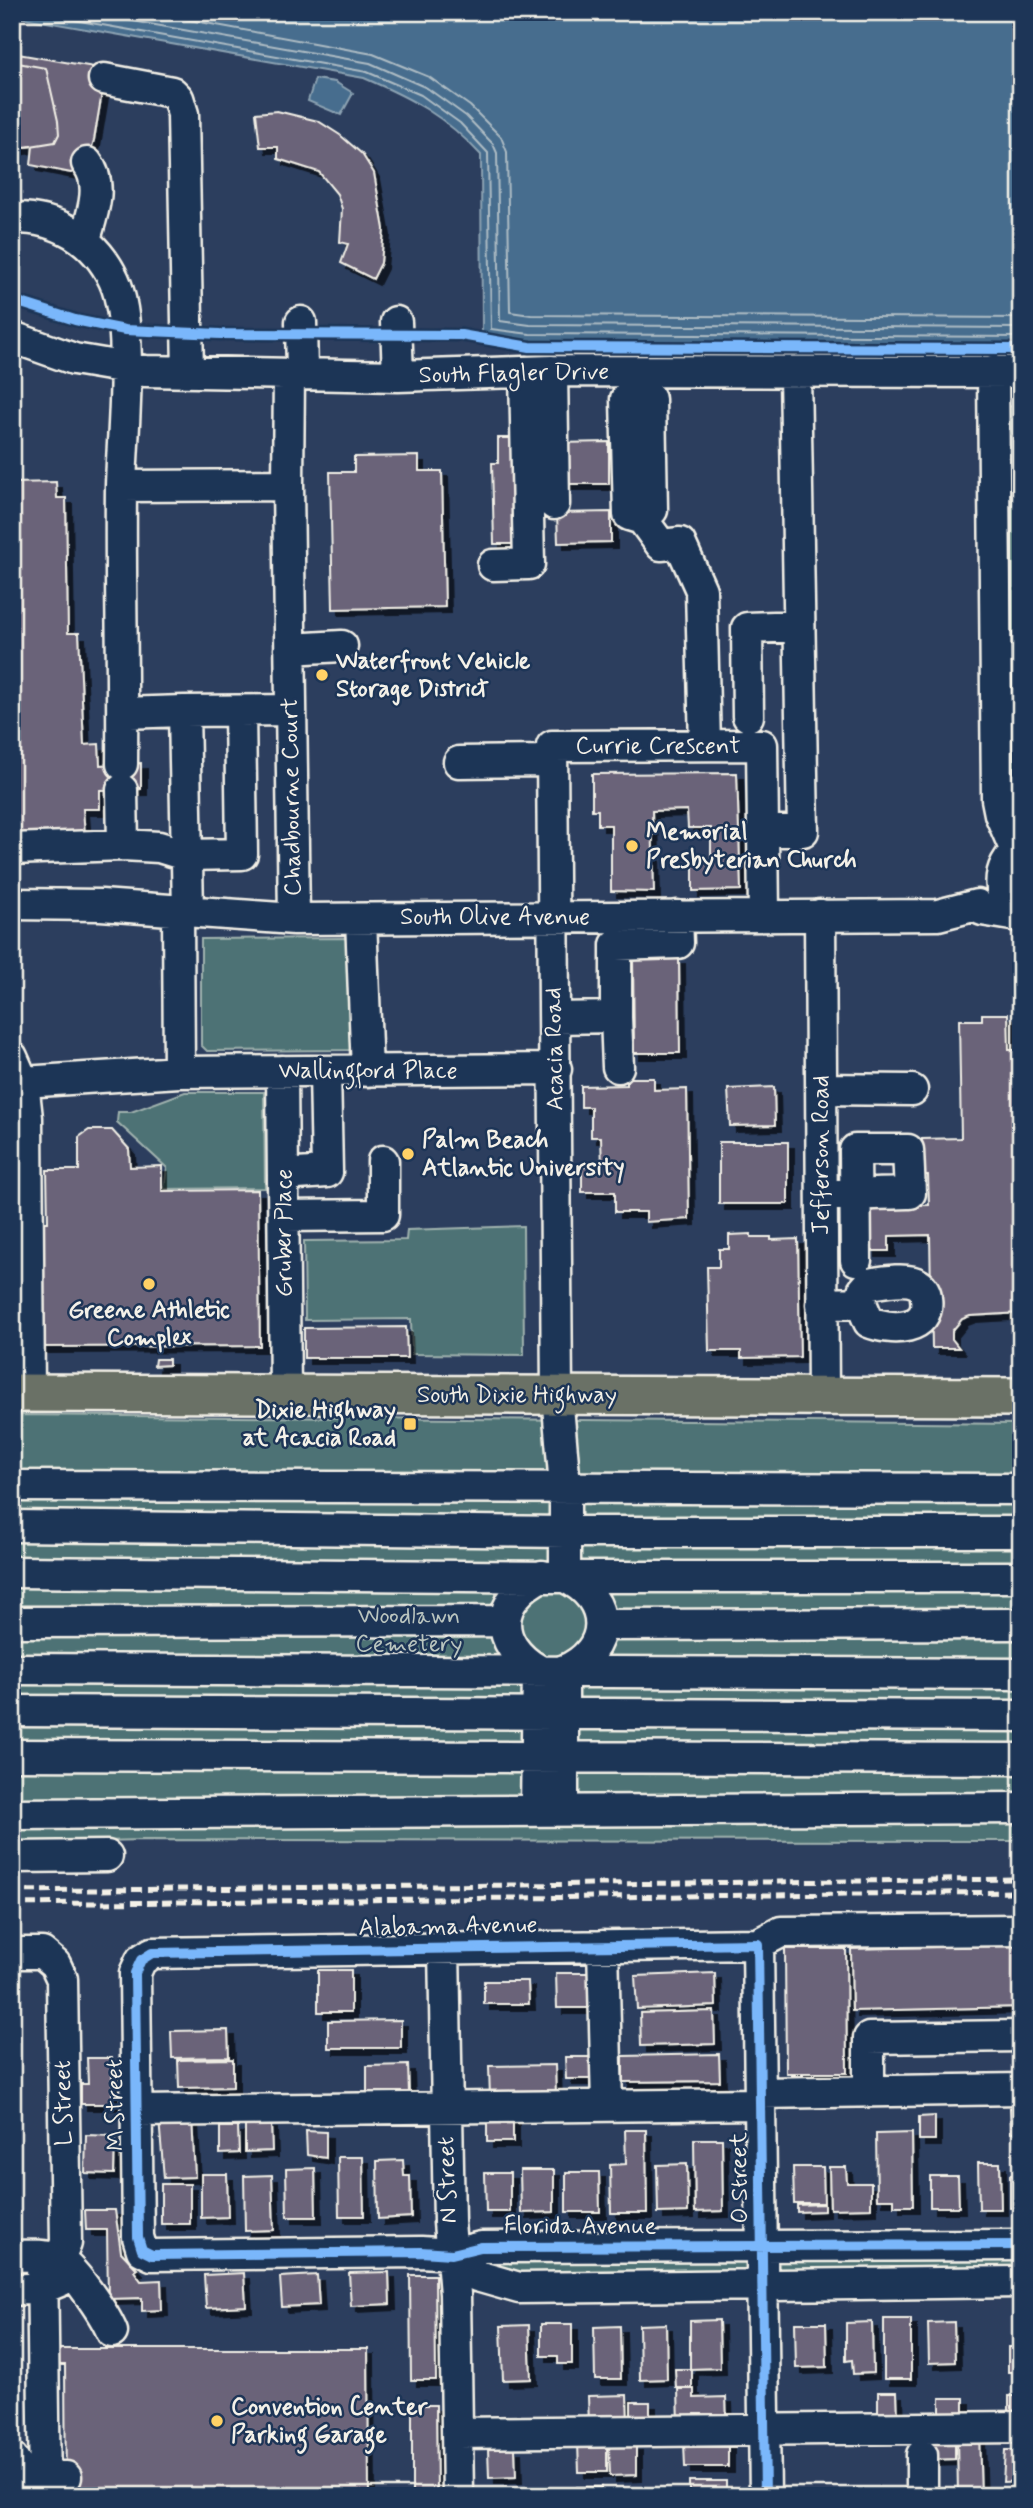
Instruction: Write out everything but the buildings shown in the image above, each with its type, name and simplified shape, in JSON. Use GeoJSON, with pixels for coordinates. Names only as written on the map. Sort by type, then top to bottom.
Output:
{"type":"FeatureCollection","features":[{"type":"Feature","properties":{"kind":"main road","name":"South Dixie Highway"},"geometry":{"type":"LineString","coordinates":[[21,1393],[1021,1397]]}},
{"type":"Feature","properties":{"kind":"street"},"geometry":{"type":"LineString","coordinates":[[104,79],[172,92],[178,98],[183,114],[188,372]]}},
{"type":"Feature","properties":{"kind":"street"},"geometry":{"type":"LineString","coordinates":[[85,239],[95,194],[94,172],[87,163]]}},
{"type":"Feature","properties":{"kind":"street"},"geometry":{"type":"LineString","coordinates":[[13,213],[49,221],[85,239],[107,265],[116,283],[125,330],[121,486],[123,845]]}},
{"type":"Feature","properties":{"kind":"street","name":"Chadbourne Court"},"geometry":{"type":"LineString","coordinates":[[294,919],[288,485],[301,322]]}},
{"type":"Feature","properties":{"kind":"street"},"geometry":{"type":"LineString","coordinates":[[396,322],[398,376]]}},
{"type":"Feature","properties":{"kind":"street","name":"South Flagler Drive"},"geometry":{"type":"LineString","coordinates":[[12,337],[74,359],[124,368],[188,372],[398,376],[538,372],[639,377],[1007,372]]}},
{"type":"Feature","properties":{"kind":"street"},"geometry":{"type":"LineString","coordinates":[[538,372],[554,504]]}},
{"type":"Feature","properties":{"kind":"street"},"geometry":{"type":"LineString","coordinates":[[493,565],[529,564],[538,372]]}},
{"type":"Feature","properties":{"kind":"street"},"geometry":{"type":"LineString","coordinates":[[1007,372],[997,799],[1013,857],[1003,897],[1019,917]]}},
{"type":"Feature","properties":{"kind":"street"},"geometry":{"type":"LineString","coordinates":[[763,831],[803,831],[795,373]]}},
{"type":"Feature","properties":{"kind":"street"},"geometry":{"type":"LineString","coordinates":[[639,377],[650,399],[652,510],[642,519],[661,545],[680,543],[701,590],[705,745]]}},
{"type":"Feature","properties":{"kind":"street"},"geometry":{"type":"LineString","coordinates":[[121,486],[288,485]]}},
{"type":"Feature","properties":{"kind":"street"},"geometry":{"type":"LineString","coordinates":[[748,716],[747,628],[799,625]]}},
{"type":"Feature","properties":{"kind":"street"},"geometry":{"type":"LineString","coordinates":[[290,661],[342,646]]}},
{"type":"Feature","properties":{"kind":"street"},"geometry":{"type":"LineString","coordinates":[[122,713],[291,710]]}},
{"type":"Feature","properties":{"kind":"street"},"geometry":{"type":"LineString","coordinates":[[179,1072],[185,855],[184,711]]}},
{"type":"Feature","properties":{"kind":"street"},"geometry":{"type":"LineString","coordinates":[[12,849],[123,845],[159,847],[185,855],[242,854],[240,711]]}},
{"type":"Feature","properties":{"kind":"street","name":"Currie Crescent"},"geometry":{"type":"LineString","coordinates":[[459,762],[705,745],[762,745],[764,915]]}},
{"type":"Feature","properties":{"kind":"street","name":"Acacia Road"},"geometry":{"type":"LineString","coordinates":[[552,754],[557,1395],[554,1577]]}},
{"type":"Feature","properties":{"kind":"street"},"geometry":{"type":"LineString","coordinates":[[1013,857],[978,899],[977,905],[982,910],[1019,917]]}},
{"type":"Feature","properties":{"kind":"street"},"geometry":{"type":"LineString","coordinates":[[12,911],[13,904]]}},
{"type":"Feature","properties":{"kind":"street","name":"South Olive Avenue"},"geometry":{"type":"LineString","coordinates":[[13,904],[101,905],[294,919],[554,917],[678,930],[764,915],[938,915],[977,905]]}},
{"type":"Feature","properties":{"kind":"street","name":"Jefferson Road"},"geometry":{"type":"LineString","coordinates":[[820,915],[823,1396]]}},
{"type":"Feature","properties":{"kind":"street"},"geometry":{"type":"LineString","coordinates":[[360,919],[367,1071]]}},
{"type":"Feature","properties":{"kind":"street"},"geometry":{"type":"LineString","coordinates":[[618,1067],[616,945],[678,930]]}},
{"type":"Feature","properties":{"kind":"street"},"geometry":{"type":"LineString","coordinates":[[555,1018],[616,1017]]}},
{"type":"Feature","properties":{"kind":"street","name":"Wallingford Place"},"geometry":{"type":"LineString","coordinates":[[18,1070],[179,1072],[556,1069]]}},
{"type":"Feature","properties":{"kind":"street"},"geometry":{"type":"LineString","coordinates":[[18,1070],[21,1393]]}},
{"type":"Feature","properties":{"kind":"street","name":"Gruber Place"},"geometry":{"type":"LineString","coordinates":[[282,1071],[285,1394]]}},
{"type":"Feature","properties":{"kind":"street"},"geometry":{"type":"LineString","coordinates":[[283,1175],[327,1172],[325,1071]]}},
{"type":"Feature","properties":{"kind":"street"},"geometry":{"type":"LineString","coordinates":[[821,1089],[912,1090]]}},
{"type":"Feature","properties":{"kind":"street"},"geometry":{"type":"LineString","coordinates":[[284,1216],[383,1215],[383,1161]]}},
{"type":"Feature","properties":{"kind":"street"},"geometry":{"type":"LineString","coordinates":[[821,1195],[855,1194],[856,1260]]}},
{"type":"Feature","properties":{"kind":"street"},"geometry":{"type":"LineString","coordinates":[[822,1304],[861,1303]]}},
{"type":"Feature","properties":{"kind":"street"},"geometry":{"type":"LineString","coordinates":[[12,1486],[1021,1489]]}},
{"type":"Feature","properties":{"kind":"street"},"geometry":{"type":"LineString","coordinates":[[12,1526],[554,1532],[1021,1532]]}},
{"type":"Feature","properties":{"kind":"street"},"geometry":{"type":"LineString","coordinates":[[12,1572],[554,1577],[1021,1577]]}},
{"type":"Feature","properties":{"kind":"street"},"geometry":{"type":"LineString","coordinates":[[554,1577],[580,1584],[591,1595],[601,1625],[598,1641],[590,1654],[578,1665],[550,1670],[520,1659],[508,1642],[505,1621],[510,1601],[523,1585],[554,1577]]}},
{"type":"Feature","properties":{"kind":"street"},"geometry":{"type":"LineString","coordinates":[[12,1622],[505,1621]]}},
{"type":"Feature","properties":{"kind":"street"},"geometry":{"type":"LineString","coordinates":[[601,1625],[1021,1624]]}},
{"type":"Feature","properties":{"kind":"street"},"geometry":{"type":"LineString","coordinates":[[12,1669],[1021,1674]]}},
{"type":"Feature","properties":{"kind":"street"},"geometry":{"type":"LineString","coordinates":[[550,1670],[550,1810]]}},
{"type":"Feature","properties":{"kind":"street"},"geometry":{"type":"LineString","coordinates":[[12,1711],[1021,1716]]}},
{"type":"Feature","properties":{"kind":"street"},"geometry":{"type":"LineString","coordinates":[[12,1755],[1021,1759]]}},
{"type":"Feature","properties":{"kind":"street"},"geometry":{"type":"LineString","coordinates":[[12,1814],[1021,1808]]}},
{"type":"Feature","properties":{"kind":"street"},"geometry":{"type":"LineString","coordinates":[[12,1857],[107,1856]]}},
{"type":"Feature","properties":{"kind":"street","name":"Alabama Avenue"},"geometry":{"type":"LineString","coordinates":[[141,1960],[152,1953],[758,1944],[781,1932],[1021,1930]]}},
{"type":"Feature","properties":{"kind":"street","name":"O Street"},"geometry":{"type":"LineString","coordinates":[[758,1944],[765,2496]]}},
{"type":"Feature","properties":{"kind":"street"},"geometry":{"type":"LineString","coordinates":[[603,1946],[607,2105]]}},
{"type":"Feature","properties":{"kind":"street","name":"N Street"},"geometry":{"type":"LineString","coordinates":[[444,1948],[458,2496]]}},
{"type":"Feature","properties":{"kind":"street","name":"L Street"},"geometry":{"type":"LineString","coordinates":[[12,1953],[42,1953],[55,1964],[62,1979],[66,2243],[46,2262]]}},
{"type":"Feature","properties":{"kind":"street","name":"M Street"},"geometry":{"type":"LineString","coordinates":[[141,1960],[135,1973],[138,2237],[142,2250]]}},
{"type":"Feature","properties":{"kind":"street"},"geometry":{"type":"LineString","coordinates":[[869,2091],[869,2038],[1021,2036]]}},
{"type":"Feature","properties":{"kind":"street"},"geometry":{"type":"LineString","coordinates":[[137,2111],[607,2105],[869,2091],[1021,2089]]}},
{"type":"Feature","properties":{"kind":"street","name":"Florida Avenue"},"geometry":{"type":"LineString","coordinates":[[142,2250],[152,2255],[452,2254],[481,2247],[1021,2245]]}},
{"type":"Feature","properties":{"kind":"street"},"geometry":{"type":"LineString","coordinates":[[452,2254],[477,2276],[519,2288],[1021,2282]]}},
{"type":"Feature","properties":{"kind":"street"},"geometry":{"type":"LineString","coordinates":[[12,2458],[24,2477],[52,2483],[43,2288],[46,2262]]}},
{"type":"Feature","properties":{"kind":"street"},"geometry":{"type":"LineString","coordinates":[[46,2262],[107,2319],[113,2332]]}},
{"type":"Feature","properties":{"kind":"street"},"geometry":{"type":"LineString","coordinates":[[12,2290],[43,2288]]}},
{"type":"Feature","properties":{"kind":"street"},"geometry":{"type":"LineString","coordinates":[[458,2433],[1021,2427]]}},
{"type":"Feature","properties":{"kind":"street"},"geometry":{"type":"LineString","coordinates":[[922,2455],[922,2496]]}},
{"type":"Feature","properties":{"kind":"green space"},"geometry":{"type":"Polygon","coordinates":[[[1021,405],[1021,921],[989,921],[1009,792],[1006,407],[1021,405]]]}},
{"type":"Feature","properties":{"kind":"green space"},"geometry":{"type":"Polygon","coordinates":[[[347,938],[353,1050],[207,1051],[201,1045],[201,939],[347,938]]]}},
{"type":"Feature","properties":{"kind":"green space"},"geometry":{"type":"Polygon","coordinates":[[[185,1092],[264,1092],[265,1188],[164,1189],[167,1168],[117,1122],[118,1112],[131,1112],[185,1092]]]}},
{"type":"Feature","properties":{"kind":"green space"},"geometry":{"type":"Polygon","coordinates":[[[523,1226],[524,1355],[412,1354],[411,1319],[305,1320],[304,1241],[406,1240],[407,1230],[523,1226]]]}},
{"type":"Feature","properties":{"kind":"green space","name":"Woodlawn Cemetery"},"geometry":{"type":"Polygon","coordinates":[[[12,1415],[1021,1424],[1021,1841],[144,1840],[12,1843],[12,1415]]]}},
{"type":"Feature","properties":{"kind":"green space"},"geometry":{"type":"Polygon","coordinates":[[[1021,2253],[1021,2274],[514,2281],[484,2267],[483,2258],[1021,2253]]]}},
{"type":"Feature","properties":{"kind":"water"},"geometry":{"type":"Polygon","coordinates":[[[12,12],[1021,12],[1021,344],[529,341],[482,334],[481,155],[441,119],[398,93],[364,78],[12,16],[12,12]]]}},
{"type":"Feature","properties":{"kind":"water"},"geometry":{"type":"Polygon","coordinates":[[[315,79],[335,82],[353,93],[341,115],[308,101],[315,79]]]}},
{"type":"Feature","properties":{"kind":"railway"},"geometry":{"type":"LineString","coordinates":[[12,1891],[1021,1879]]}},
{"type":"Feature","properties":{"kind":"railway"},"geometry":{"type":"LineString","coordinates":[[12,1904],[1021,1892]]}},
{"type":"Feature","properties":{"kind":"cycle path"},"geometry":{"type":"LineString","coordinates":[[12,300],[75,320],[125,330],[220,334],[461,335],[530,347],[1021,349]]}},
{"type":"Feature","properties":{"kind":"cycle path"},"geometry":{"type":"LineString","coordinates":[[765,2496],[758,1944],[152,1953],[141,1960],[135,1973],[138,2237],[142,2250],[152,2255],[421,2252],[452,2254],[481,2247],[1021,2245]]}},
{"type":"Feature","properties":{"kind":"place","name":"Waterfront Vehicle Storage District"},"geometry":{"type":"Point","coordinates":[322,675]}},
{"type":"Feature","properties":{"kind":"place","name":"Memorial Presbyterian Church"},"geometry":{"type":"Point","coordinates":[632,846]}},
{"type":"Feature","properties":{"kind":"place","name":"Palm Beach Atlantic University"},"geometry":{"type":"Point","coordinates":[408,1154]}},
{"type":"Feature","properties":{"kind":"place","name":"Greene Athletic Complex"},"geometry":{"type":"Point","coordinates":[149,1284]}},
{"type":"Feature","properties":{"kind":"place","name":"Dixie Highway at Acacia Road"},"geometry":{"type":"Point","coordinates":[410,1424]}},
{"type":"Feature","properties":{"kind":"place","name":"Convention Center Parking Garage"},"geometry":{"type":"Point","coordinates":[217,2421]}}]}
